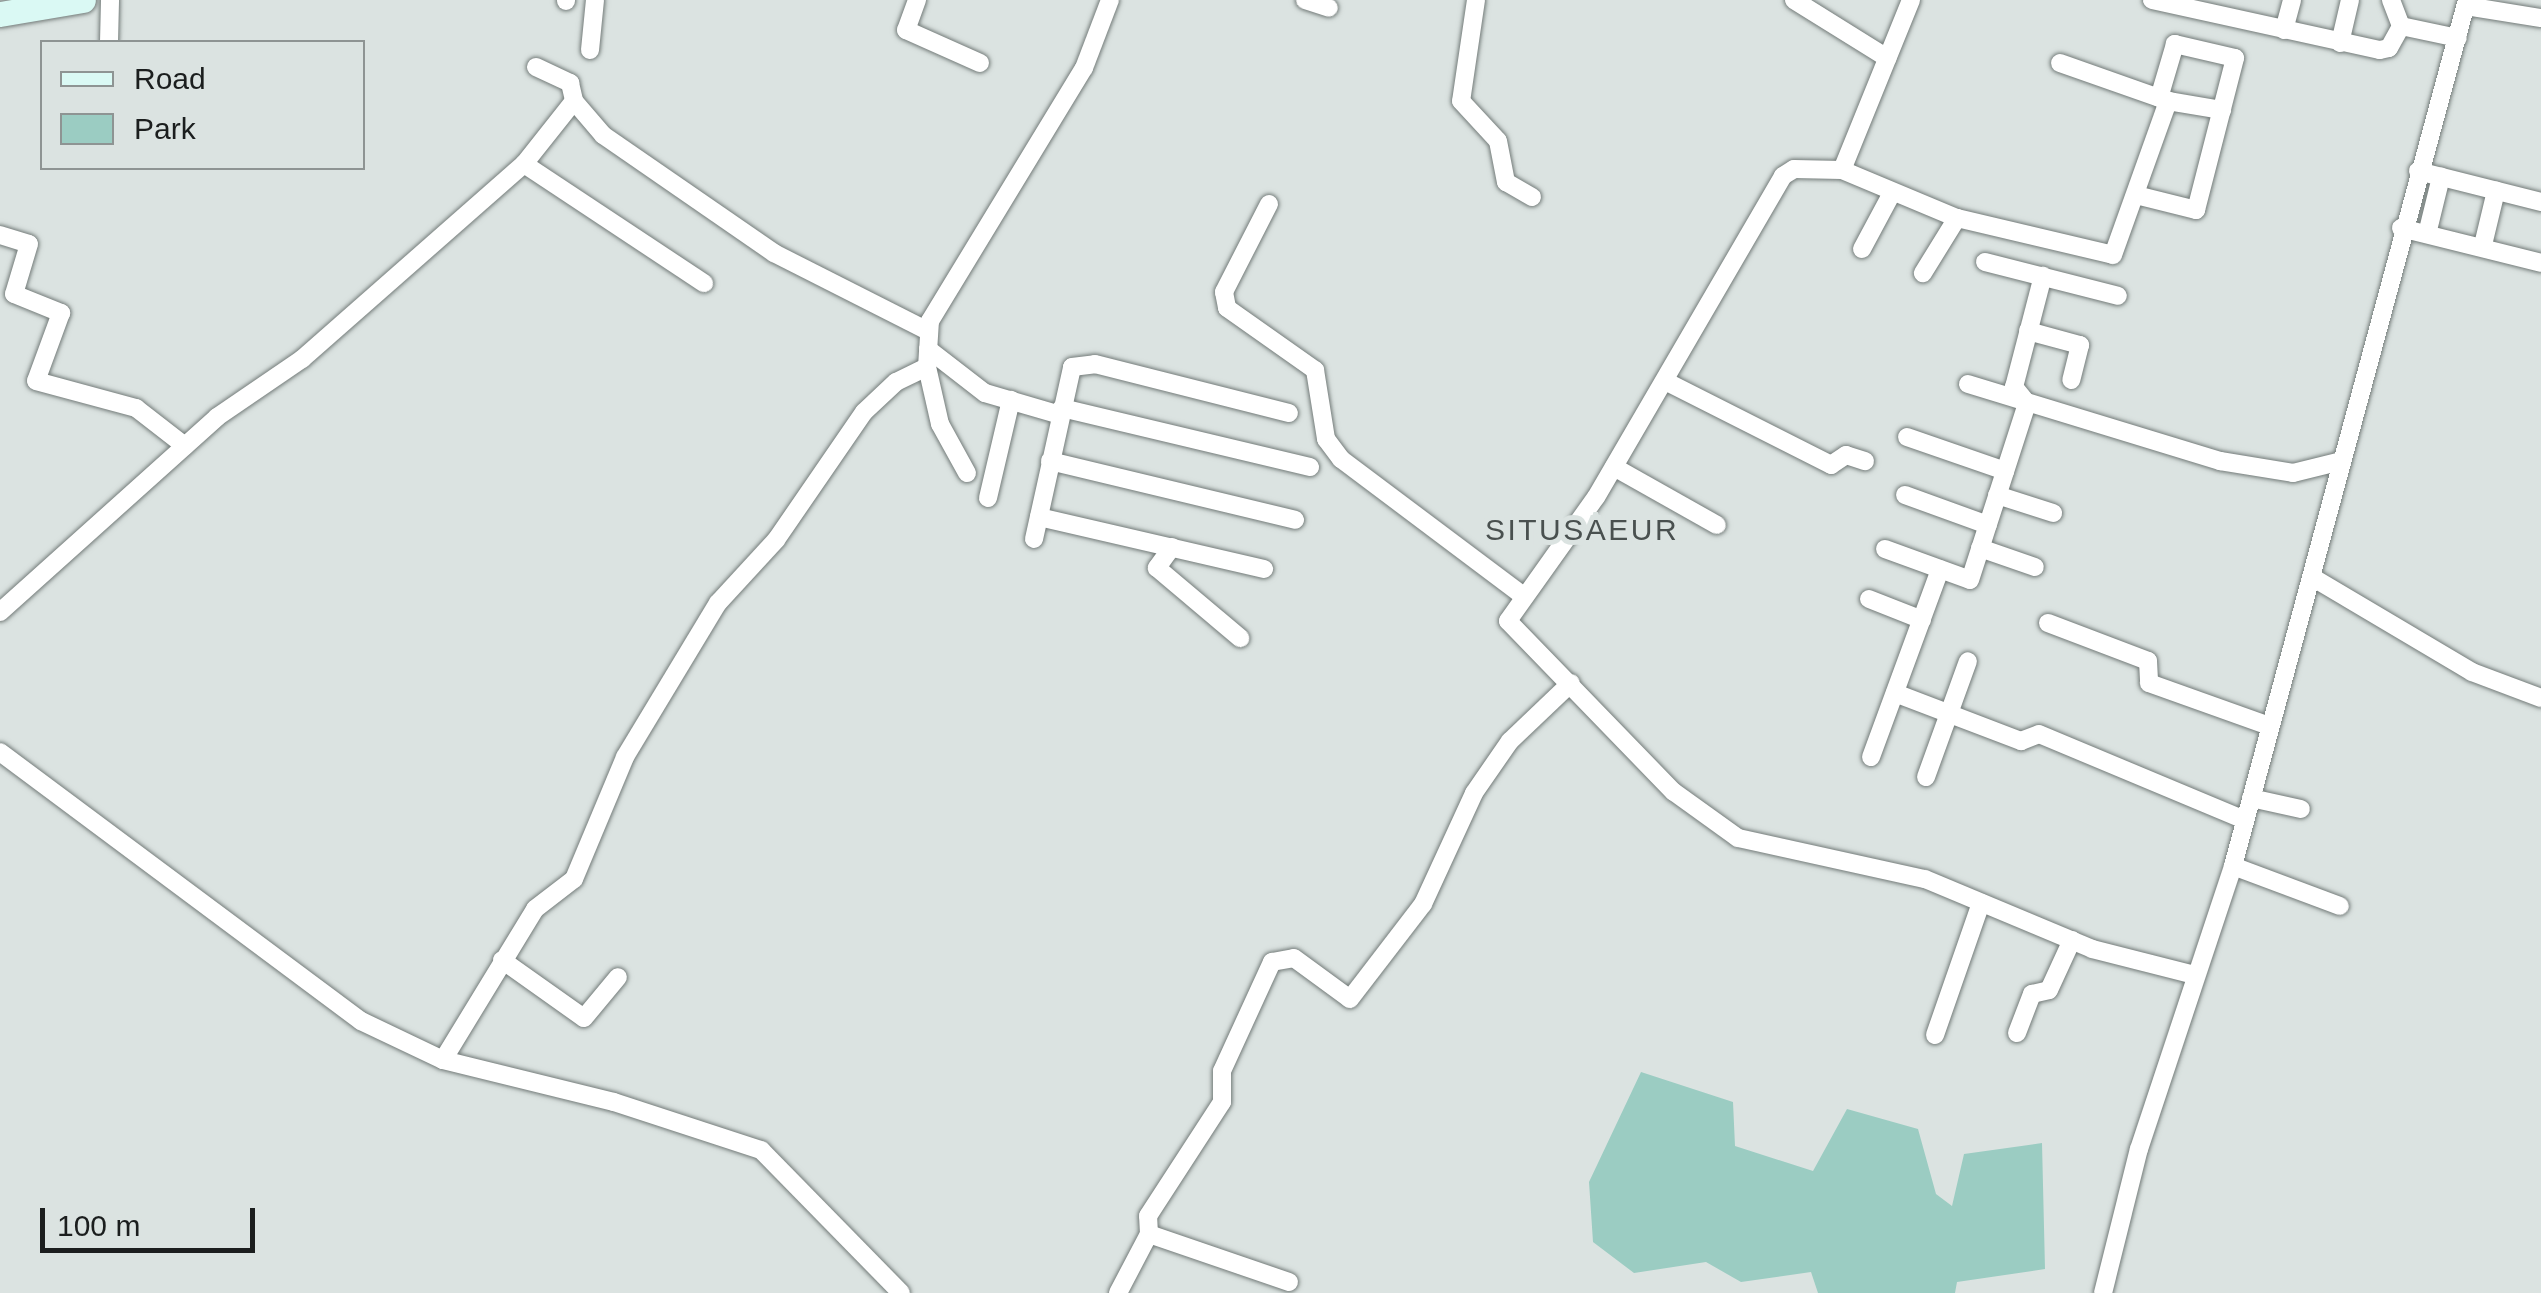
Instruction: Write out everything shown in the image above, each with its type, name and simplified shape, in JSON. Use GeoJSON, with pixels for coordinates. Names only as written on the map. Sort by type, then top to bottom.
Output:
{"type":"FeatureCollection","features":[{"type":"Feature","properties":{"kind":"main road"},"geometry":{"type":"LineString","coordinates":[[0,14],[83,0]]}},
{"type":"Feature","properties":{"kind":"street"},"geometry":{"type":"LineString","coordinates":[[109,40],[110,0]]}},
{"type":"Feature","properties":{"kind":"street"},"geometry":{"type":"LineString","coordinates":[[590,50],[595,0]]}},
{"type":"Feature","properties":{"kind":"street"},"geometry":{"type":"LineString","coordinates":[[917,0],[906,30],[980,63]]}},
{"type":"Feature","properties":{"kind":"street"},"geometry":{"type":"LineString","coordinates":[[967,474],[940,424],[928,349],[945,285],[1084,68],[1110,0]]}},
{"type":"Feature","properties":{"kind":"street"},"geometry":{"type":"LineString","coordinates":[[1305,0],[1329,8]]}},
{"type":"Feature","properties":{"kind":"street"},"geometry":{"type":"LineString","coordinates":[[1476,0],[1461,102],[1498,141],[1506,182],[1532,198]]}},
{"type":"Feature","properties":{"kind":"street"},"geometry":{"type":"LineString","coordinates":[[1794,0],[1887,58]]}},
{"type":"Feature","properties":{"kind":"street"},"geometry":{"type":"LineString","coordinates":[[1842,170],[1911,0]]}},
{"type":"Feature","properties":{"kind":"street"},"geometry":{"type":"LineString","coordinates":[[2152,0],[2233,9],[2284,30],[2389,48],[2402,26]]}},
{"type":"Feature","properties":{"kind":"street"},"geometry":{"type":"LineString","coordinates":[[2284,30],[2292,0]]}},
{"type":"Feature","properties":{"kind":"street"},"geometry":{"type":"LineString","coordinates":[[2340,42],[2350,0]]}},
{"type":"Feature","properties":{"kind":"street"},"geometry":{"type":"LineString","coordinates":[[2391,0],[2402,26]]}},
{"type":"Feature","properties":{"kind":"street"},"geometry":{"type":"LineString","coordinates":[[2102,1293],[2195,975],[2233,866],[2312,578],[2401,228],[2466,3],[2541,18]]}},
{"type":"Feature","properties":{"kind":"street"},"geometry":{"type":"LineString","coordinates":[[2402,26],[2458,38]]}},
{"type":"Feature","properties":{"kind":"street"},"geometry":{"type":"LineString","coordinates":[[2136,195],[2196,210],[2234,58],[2178,42],[2117,252],[2105,257],[1956,218],[1842,170],[1788,170],[1614,467],[1507,616],[1510,626],[1571,683],[1674,792],[1726,832],[1925,879],[2072,940],[2195,975]]}},
{"type":"Feature","properties":{"kind":"street"},"geometry":{"type":"LineString","coordinates":[[2060,64],[2163,99],[2222,110]]}},
{"type":"Feature","properties":{"kind":"street"},"geometry":{"type":"LineString","coordinates":[[536,68],[570,82],[574,101],[603,135],[774,253],[928,349],[986,393],[1310,467]]}},
{"type":"Feature","properties":{"kind":"street"},"geometry":{"type":"LineString","coordinates":[[0,612],[185,446],[302,359],[524,164],[574,101]]}},
{"type":"Feature","properties":{"kind":"street"},"geometry":{"type":"LineString","coordinates":[[524,164],[704,282]]}},
{"type":"Feature","properties":{"kind":"street"},"geometry":{"type":"LineString","coordinates":[[2418,171],[2541,202]]}},
{"type":"Feature","properties":{"kind":"street"},"geometry":{"type":"LineString","coordinates":[[2428,230],[2442,177]]}},
{"type":"Feature","properties":{"kind":"street"},"geometry":{"type":"LineString","coordinates":[[2483,245],[2496,191]]}},
{"type":"Feature","properties":{"kind":"street"},"geometry":{"type":"LineString","coordinates":[[1862,249],[1892,193]]}},
{"type":"Feature","properties":{"kind":"street"},"geometry":{"type":"LineString","coordinates":[[1270,204],[1224,292],[1227,308],[1315,370],[1326,439],[1341,460],[1521,594]]}},
{"type":"Feature","properties":{"kind":"street"},"geometry":{"type":"LineString","coordinates":[[1924,273],[1956,218]]}},
{"type":"Feature","properties":{"kind":"street"},"geometry":{"type":"LineString","coordinates":[[2401,228],[2540,257]]}},
{"type":"Feature","properties":{"kind":"street"},"geometry":{"type":"LineString","coordinates":[[0,234],[29,244],[14,294],[61,313],[36,381],[136,408],[185,446]]}},
{"type":"Feature","properties":{"kind":"street"},"geometry":{"type":"LineString","coordinates":[[1986,262],[2118,296]]}},
{"type":"Feature","properties":{"kind":"street"},"geometry":{"type":"LineString","coordinates":[[2027,403],[2014,387],[2043,276]]}},
{"type":"Feature","properties":{"kind":"street"},"geometry":{"type":"LineString","coordinates":[[2028,332],[2080,345],[2071,380]]}},
{"type":"Feature","properties":{"kind":"street"},"geometry":{"type":"LineString","coordinates":[[443,1060],[539,903],[574,879],[625,756],[718,603],[776,540],[864,412],[928,349]]}},
{"type":"Feature","properties":{"kind":"street"},"geometry":{"type":"LineString","coordinates":[[1034,538],[1072,367],[1095,364],[1290,413]]}},
{"type":"Feature","properties":{"kind":"street"},"geometry":{"type":"LineString","coordinates":[[1667,382],[1831,465],[1846,455],[1865,461]]}},
{"type":"Feature","properties":{"kind":"street"},"geometry":{"type":"LineString","coordinates":[[1968,384],[2220,461],[2293,473],[2342,461]]}},
{"type":"Feature","properties":{"kind":"street"},"geometry":{"type":"LineString","coordinates":[[988,498],[1011,400]]}},
{"type":"Feature","properties":{"kind":"street"},"geometry":{"type":"LineString","coordinates":[[1885,549],[1970,580],[2027,403]]}},
{"type":"Feature","properties":{"kind":"street"},"geometry":{"type":"LineString","coordinates":[[1907,438],[2005,472]]}},
{"type":"Feature","properties":{"kind":"street"},"geometry":{"type":"LineString","coordinates":[[1050,461],[1296,520]]}},
{"type":"Feature","properties":{"kind":"street"},"geometry":{"type":"LineString","coordinates":[[1614,467],[1718,525]]}},
{"type":"Feature","properties":{"kind":"street"},"geometry":{"type":"LineString","coordinates":[[1905,495],[1988,525]]}},
{"type":"Feature","properties":{"kind":"street"},"geometry":{"type":"LineString","coordinates":[[1998,495],[2053,513]]}},
{"type":"Feature","properties":{"kind":"street"},"geometry":{"type":"LineString","coordinates":[[1039,517],[1264,568]]}},
{"type":"Feature","properties":{"kind":"street"},"geometry":{"type":"LineString","coordinates":[[1172,548],[1156,568],[1240,638]]}},
{"type":"Feature","properties":{"kind":"street"},"geometry":{"type":"LineString","coordinates":[[1980,548],[2035,567]]}},
{"type":"Feature","properties":{"kind":"street"},"geometry":{"type":"LineString","coordinates":[[1871,756],[1940,569]]}},
{"type":"Feature","properties":{"kind":"street"},"geometry":{"type":"LineString","coordinates":[[2312,578],[2472,672],[2541,698]]}},
{"type":"Feature","properties":{"kind":"street"},"geometry":{"type":"LineString","coordinates":[[1869,599],[1922,620]]}},
{"type":"Feature","properties":{"kind":"street"},"geometry":{"type":"LineString","coordinates":[[2048,623],[2148,661],[2149,683],[2270,726]]}},
{"type":"Feature","properties":{"kind":"street"},"geometry":{"type":"LineString","coordinates":[[1926,777],[1968,661]]}},
{"type":"Feature","properties":{"kind":"street"},"geometry":{"type":"LineString","coordinates":[[1118,1293],[1148,1234],[1148,1216],[1164,1185],[1222,1102],[1222,1071],[1270,963],[1294,958],[1350,999],[1423,904],[1474,793],[1510,740],[1571,683]]}},
{"type":"Feature","properties":{"kind":"street"},"geometry":{"type":"LineString","coordinates":[[1894,693],[2021,741],[2039,734],[2245,820]]}},
{"type":"Feature","properties":{"kind":"street"},"geometry":{"type":"LineString","coordinates":[[1,754],[344,1010],[443,1060],[761,1150],[901,1293]]}},
{"type":"Feature","properties":{"kind":"street"},"geometry":{"type":"LineString","coordinates":[[2251,798],[2301,810]]}},
{"type":"Feature","properties":{"kind":"street"},"geometry":{"type":"LineString","coordinates":[[2233,866],[2340,906]]}},
{"type":"Feature","properties":{"kind":"street"},"geometry":{"type":"LineString","coordinates":[[1936,1035],[1981,903]]}},
{"type":"Feature","properties":{"kind":"street"},"geometry":{"type":"LineString","coordinates":[[2017,1033],[2032,994],[2049,990],[2072,940]]}},
{"type":"Feature","properties":{"kind":"street"},"geometry":{"type":"LineString","coordinates":[[502,960],[584,1018],[618,977]]}},
{"type":"Feature","properties":{"kind":"street"},"geometry":{"type":"LineString","coordinates":[[1148,1234],[1290,1282]]}},
{"type":"Feature","properties":{"kind":"green space"},"geometry":{"type":"Polygon","coordinates":[[[1641,1072],[1733,1102],[1735,1146],[1813,1171],[1847,1109],[1918,1129],[1936,1194],[1952,1206],[1964,1154],[2042,1143],[2045,1269],[1957,1282],[1955,1293],[1818,1293],[1811,1272],[1741,1282],[1706,1262],[1634,1273],[1593,1242],[1589,1182],[1641,1072]]]}},
{"type":"Feature","properties":{"kind":"district","name":"SITUSAEUR"},"geometry":{"type":"Point","coordinates":[1582,530]}}]}
